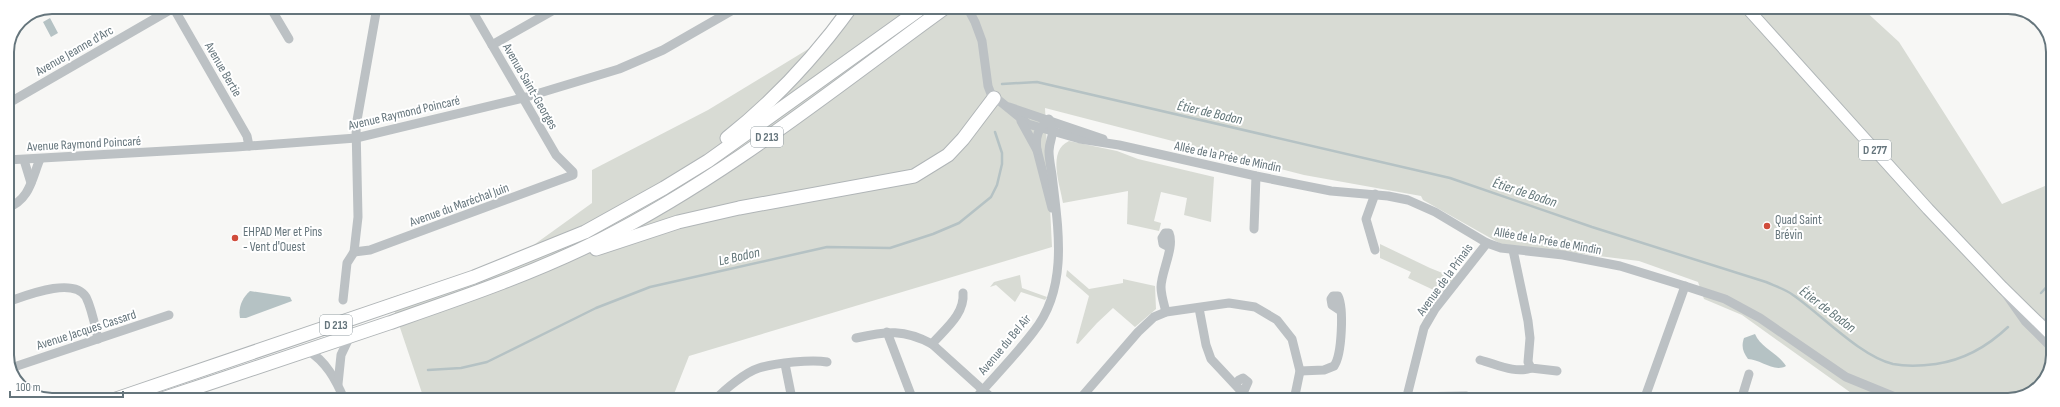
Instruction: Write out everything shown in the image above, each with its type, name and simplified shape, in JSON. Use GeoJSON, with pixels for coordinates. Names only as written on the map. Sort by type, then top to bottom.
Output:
{"type":"FeatureCollection","features":[{"type":"Feature","properties":{"kind":"highway"},"geometry":{"type":"LineString","coordinates":[[708,161],[717,146],[765,106],[807,64],[846,14]]}},
{"type":"Feature","properties":{"kind":"highway","name":"D 213"},"geometry":{"type":"LineString","coordinates":[[134,393],[429,294],[532,255],[609,220],[708,161],[913,14]]}},
{"type":"Feature","properties":{"kind":"highway","name":"D 213"},"geometry":{"type":"LineString","coordinates":[[180,393],[350,336],[495,285],[577,251],[648,214],[731,162],[936,14]]}},
{"type":"Feature","properties":{"kind":"highway"},"geometry":{"type":"LineString","coordinates":[[577,251],[590,252],[678,222],[739,208],[914,176],[948,155],[994,98]]}},
{"type":"Feature","properties":{"kind":"main road","name":"D 277"},"geometry":{"type":"LineString","coordinates":[[1752,14],[1928,209],[2002,287],[2046,330]]}},
{"type":"Feature","properties":{"kind":"street","name":"Avenue Jeanne d'Arc"},"geometry":{"type":"LineString","coordinates":[[14,100],[162,14]]}},
{"type":"Feature","properties":{"kind":"street","name":"Avenue Bertie"},"geometry":{"type":"LineString","coordinates":[[178,14],[247,136],[249,146]]}},
{"type":"Feature","properties":{"kind":"street"},"geometry":{"type":"LineString","coordinates":[[274,14],[289,39]]}},
{"type":"Feature","properties":{"kind":"street"},"geometry":{"type":"LineString","coordinates":[[343,300],[347,263],[354,252],[358,217],[356,126],[376,14]]}},
{"type":"Feature","properties":{"kind":"street","name":"Avenue Saint-Georges"},"geometry":{"type":"LineString","coordinates":[[474,14],[556,155],[573,172],[573,175]]}},
{"type":"Feature","properties":{"kind":"street"},"geometry":{"type":"LineString","coordinates":[[492,45],[547,14]]}},
{"type":"Feature","properties":{"kind":"street","name":"Avenue Raymond Poincaré"},"geometry":{"type":"LineString","coordinates":[[14,160],[356,138],[522,98],[619,69],[663,50],[726,14]]}},
{"type":"Feature","properties":{"kind":"street"},"geometry":{"type":"LineString","coordinates":[[971,14],[982,41],[988,86],[994,98],[1007,106],[1048,119],[1119,145]]}},
{"type":"Feature","properties":{"kind":"street"},"geometry":{"type":"LineString","coordinates":[[1007,106],[1020,120],[1040,128],[1119,145]]}},
{"type":"Feature","properties":{"kind":"street"},"geometry":{"type":"LineString","coordinates":[[1048,119],[1054,132]]}},
{"type":"Feature","properties":{"kind":"street","name":"Avenue du Bel Air"},"geometry":{"type":"LineString","coordinates":[[1048,119],[1040,128],[1035,139],[1036,150],[1057,222]]}},
{"type":"Feature","properties":{"kind":"street","name":"Avenue du Bel Air"},"geometry":{"type":"LineString","coordinates":[[1020,120],[1036,150]]}},
{"type":"Feature","properties":{"kind":"street","name":"Avenue du Bel Air"},"geometry":{"type":"LineString","coordinates":[[980,393],[1035,331],[1045,314],[1055,284],[1059,268],[1057,222],[1049,151],[1054,132]]}},
{"type":"Feature","properties":{"kind":"street","name":"Allée de la Prée de Mindin"},"geometry":{"type":"LineString","coordinates":[[1119,145],[1256,176],[1331,191],[1375,194],[1408,200],[1420,205],[1487,243],[1513,250],[1563,255],[1620,266],[1685,286],[1742,307],[1846,377],[1883,393]]}},
{"type":"Feature","properties":{"kind":"street"},"geometry":{"type":"LineString","coordinates":[[14,204],[21,200],[28,192],[40,159]]}},
{"type":"Feature","properties":{"kind":"street"},"geometry":{"type":"LineString","coordinates":[[24,160],[31,183]]}},
{"type":"Feature","properties":{"kind":"street","name":"Avenue du Maréchal Juin"},"geometry":{"type":"LineString","coordinates":[[354,252],[370,250],[573,175]]}},
{"type":"Feature","properties":{"kind":"street"},"geometry":{"type":"LineString","coordinates":[[1254,229],[1256,176]]}},
{"type":"Feature","properties":{"kind":"street"},"geometry":{"type":"LineString","coordinates":[[1375,194],[1366,219],[1371,242],[1375,250]]}},
{"type":"Feature","properties":{"kind":"street","name":"Avenue de la Prinais"},"geometry":{"type":"LineString","coordinates":[[1408,393],[1424,328],[1435,309],[1487,243]]}},
{"type":"Feature","properties":{"kind":"street"},"geometry":{"type":"LineString","coordinates":[[1166,312],[1161,287],[1169,248]]}},
{"type":"Feature","properties":{"kind":"street"},"geometry":{"type":"LineString","coordinates":[[1513,250],[1528,321],[1530,338],[1528,362],[1531,368]]}},
{"type":"Feature","properties":{"kind":"street"},"geometry":{"type":"LineString","coordinates":[[1647,393],[1685,286]]}},
{"type":"Feature","properties":{"kind":"street"},"geometry":{"type":"LineString","coordinates":[[2002,287],[2011,304],[2025,321],[2046,342]]}},
{"type":"Feature","properties":{"kind":"street"},"geometry":{"type":"LineString","coordinates":[[14,300],[46,289],[73,288],[85,296],[98,339]]}},
{"type":"Feature","properties":{"kind":"street"},"geometry":{"type":"LineString","coordinates":[[932,344],[960,312],[964,301],[963,293]]}},
{"type":"Feature","properties":{"kind":"street"},"geometry":{"type":"LineString","coordinates":[[1085,393],[1138,332],[1154,317],[1166,312],[1229,303],[1255,307],[1277,320],[1292,339],[1300,371],[1295,393]]}},
{"type":"Feature","properties":{"kind":"street"},"geometry":{"type":"LineString","coordinates":[[1200,308],[1206,345],[1211,359],[1236,384]]}},
{"type":"Feature","properties":{"kind":"street"},"geometry":{"type":"LineString","coordinates":[[1300,371],[1324,370],[1334,366],[1338,354],[1341,311]]}},
{"type":"Feature","properties":{"kind":"street","name":"Avenue Jacques Cassard"},"geometry":{"type":"LineString","coordinates":[[16,366],[169,315]]}},
{"type":"Feature","properties":{"kind":"street"},"geometry":{"type":"LineString","coordinates":[[2035,319],[2046,324]]}},
{"type":"Feature","properties":{"kind":"street"},"geometry":{"type":"LineString","coordinates":[[856,338],[887,332],[907,333],[932,344],[987,393]]}},
{"type":"Feature","properties":{"kind":"street"},"geometry":{"type":"LineString","coordinates":[[887,332],[910,393]]}},
{"type":"Feature","properties":{"kind":"street"},"geometry":{"type":"LineString","coordinates":[[338,384],[341,355],[350,336]]}},
{"type":"Feature","properties":{"kind":"street"},"geometry":{"type":"LineString","coordinates":[[307,350],[321,360],[338,384],[342,393]]}},
{"type":"Feature","properties":{"kind":"street"},"geometry":{"type":"LineString","coordinates":[[721,393],[758,368],[817,360],[827,362]]}},
{"type":"Feature","properties":{"kind":"street"},"geometry":{"type":"LineString","coordinates":[[1480,360],[1514,369],[1525,370],[1531,368],[1557,371]]}},
{"type":"Feature","properties":{"kind":"street"},"geometry":{"type":"LineString","coordinates":[[785,364],[791,393]]}},
{"type":"Feature","properties":{"kind":"street"},"geometry":{"type":"LineString","coordinates":[[1743,393],[1749,374]]}},
{"type":"Feature","properties":{"kind":"shaded area"},"geometry":{"type":"Polygon","coordinates":[[[855,14],[1869,14],[1899,42],[2002,204],[2046,186],[2046,355],[2043,370],[2037,380],[2031,385],[2013,393],[1851,393],[1742,315],[1704,299],[1698,282],[1639,261],[1501,244],[1423,200],[1421,196],[1304,175],[1045,108],[1052,247],[689,356],[674,393],[422,393],[390,298],[517,257],[592,203],[592,170],[708,110],[846,26],[855,14]]]}},
{"type":"Feature","properties":{"kind":"shaded area"},"geometry":{"type":"Polygon","coordinates":[[[50,18],[58,33],[51,37],[43,22],[50,18]]]}},
{"type":"Feature","properties":{"kind":"shaded area"},"geometry":{"type":"Polygon","coordinates":[[[1069,141],[1117,151],[1138,159],[1214,177],[1211,222],[1184,215],[1187,198],[1161,192],[1154,221],[1161,223],[1159,231],[1127,224],[1128,191],[1063,203],[1058,178],[1057,160],[1058,152],[1062,146],[1069,141]]]}},
{"type":"Feature","properties":{"kind":"shaded area"},"geometry":{"type":"Polygon","coordinates":[[[1380,244],[1430,268],[1455,278],[1440,293],[1408,278],[1411,272],[1380,258],[1380,244]]]}},
{"type":"Feature","properties":{"kind":"shaded area"},"geometry":{"type":"Polygon","coordinates":[[[1067,270],[1089,289],[1123,283],[1123,279],[1155,286],[1156,309],[1135,327],[1113,308],[1078,344],[1076,343],[1089,296],[1066,276],[1067,270]]]}},
{"type":"Feature","properties":{"kind":"shaded area"},"geometry":{"type":"Polygon","coordinates":[[[1020,275],[1022,288],[1047,297],[1045,300],[1021,292],[1015,302],[996,285],[990,287],[994,282],[1020,275]]]}},
{"type":"Feature","properties":{"kind":"shaded area"},"geometry":{"type":"Polygon","coordinates":[[[250,291],[290,297],[292,301],[246,318],[240,318],[241,303],[250,291]]]}},
{"type":"Feature","properties":{"kind":"shaded area"},"geometry":{"type":"Polygon","coordinates":[[[1755,334],[1761,343],[1779,357],[1786,366],[1777,368],[1748,359],[1743,349],[1744,338],[1755,334]]]}},
{"type":"Feature","properties":{"kind":"waterway","name":"Étier de Bodon"},"geometry":{"type":"LineString","coordinates":[[1002,84],[1037,82],[1450,178],[1592,227],[1766,282],[1790,293],[1868,353],[1880,360],[1893,364],[1920,366],[1956,359],[1984,346],[2008,327]]}},
{"type":"Feature","properties":{"kind":"waterway","name":"Le Bodon"},"geometry":{"type":"LineString","coordinates":[[428,370],[461,368],[487,362],[596,308],[650,287],[827,247],[890,248],[933,234],[959,223],[991,197],[997,185],[1002,164],[1002,153],[995,132]]}},
{"type":"Feature","properties":{"kind":"waterway","name":"Étier de Bodon"},"geometry":{"type":"LineString","coordinates":[[2041,293],[2046,288]]}},
{"type":"Feature","properties":{"kind":"place","name":"Quad Saint Brévin"},"geometry":{"type":"Point","coordinates":[1767,226]}},
{"type":"Feature","properties":{"kind":"place","name":"EHPAD Mer et Pins - Vent d'Ouest"},"geometry":{"type":"Point","coordinates":[235,238]}}]}
